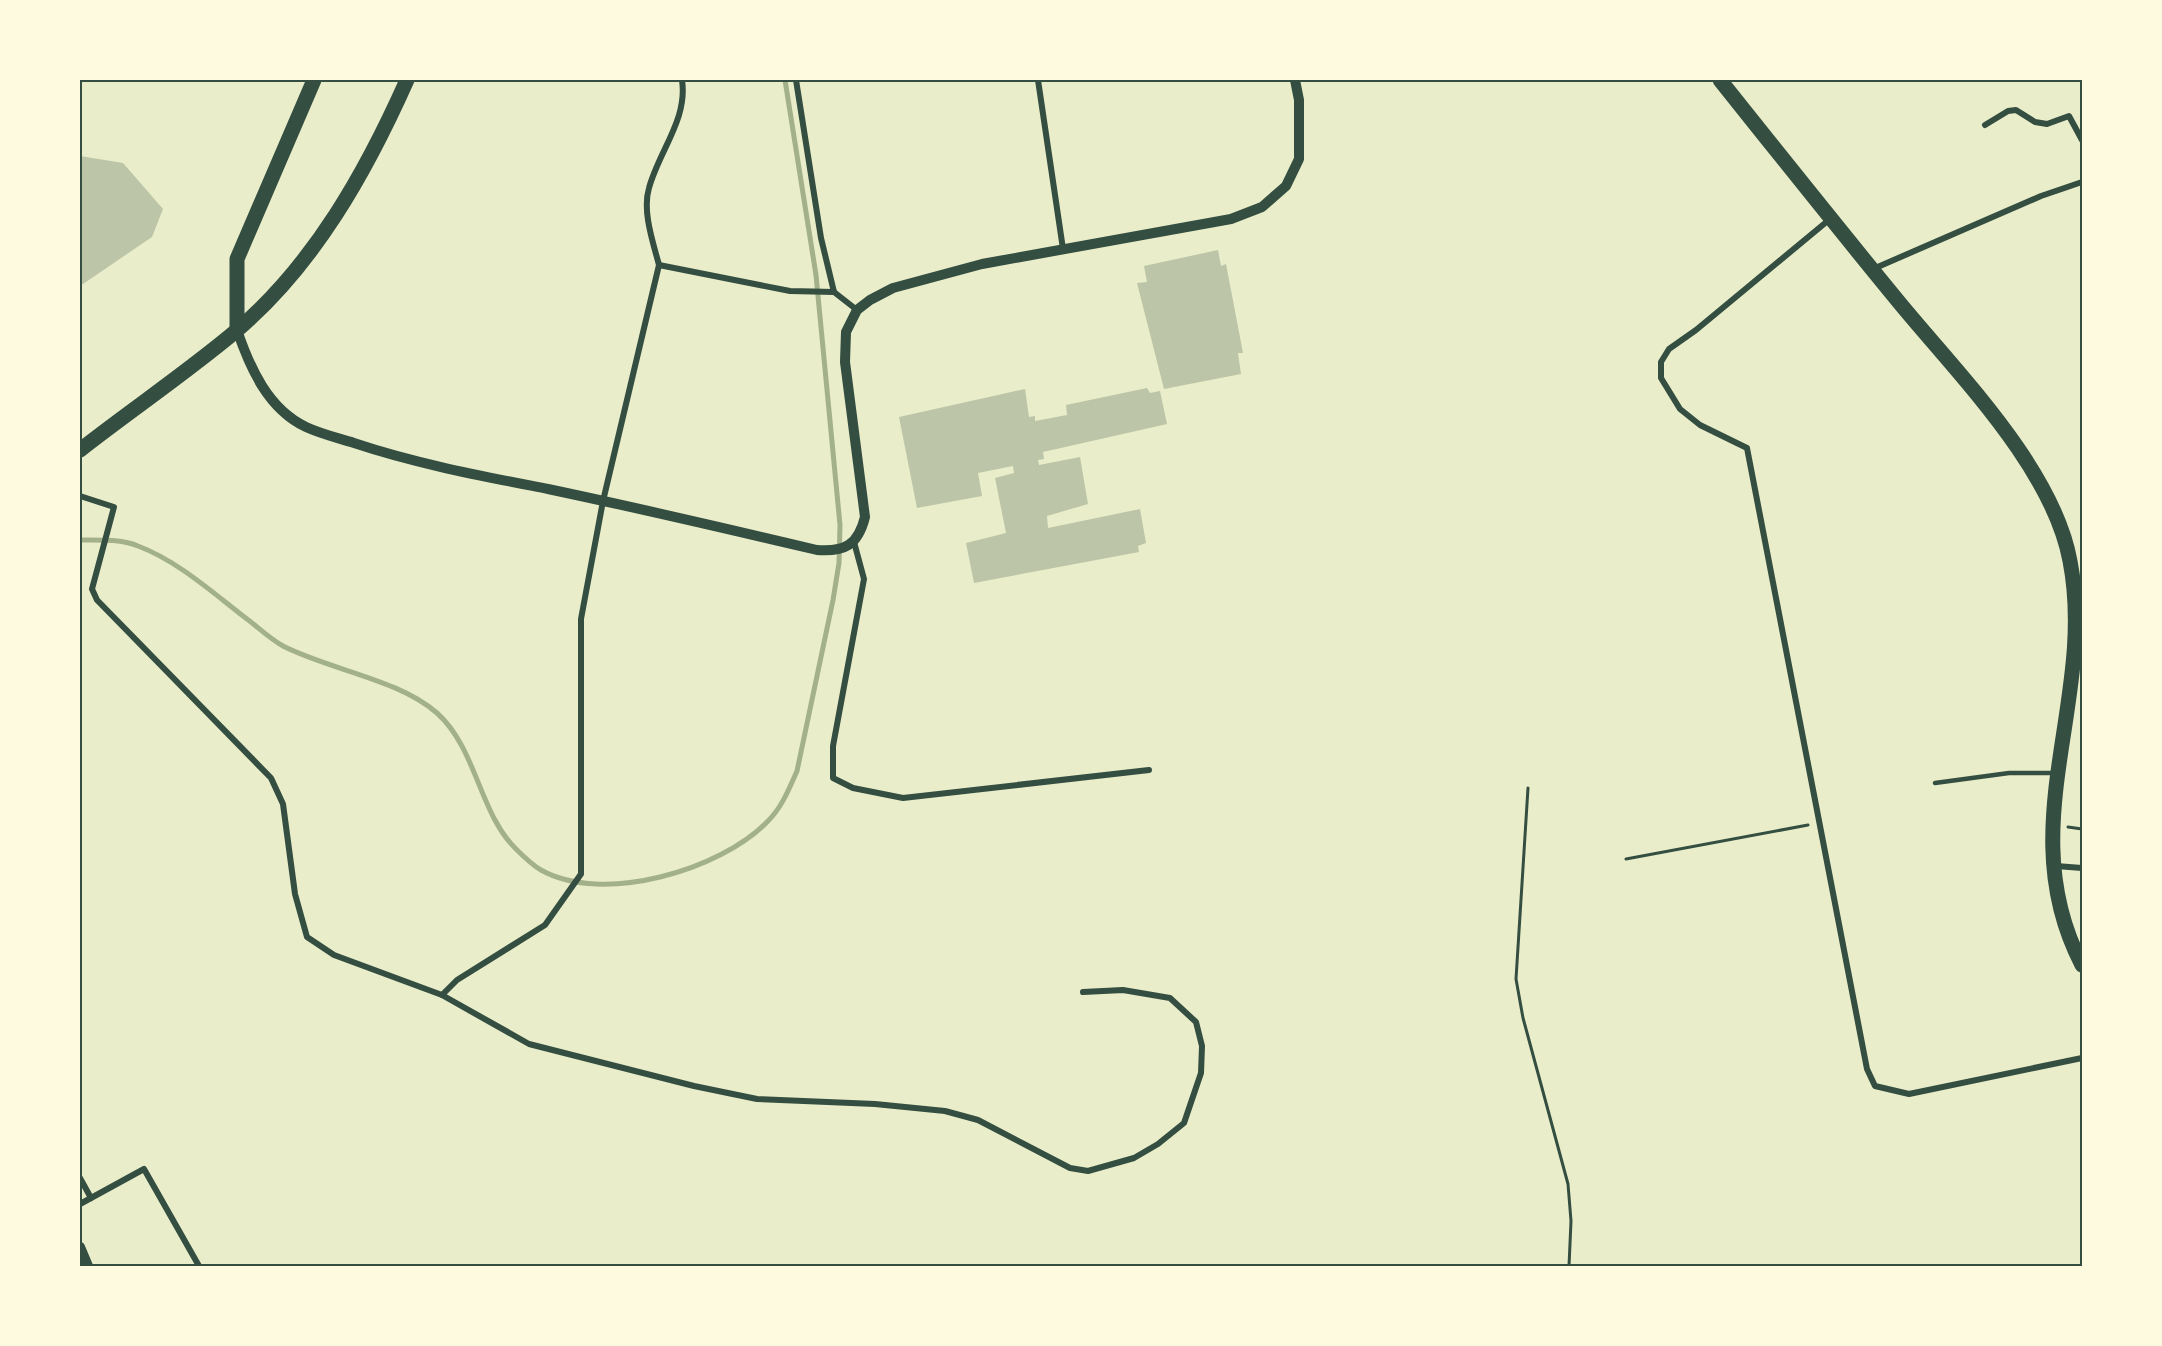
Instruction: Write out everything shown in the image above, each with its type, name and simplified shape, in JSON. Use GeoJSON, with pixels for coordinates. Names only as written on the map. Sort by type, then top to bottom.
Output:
{"type":"FeatureCollection","features":[{"type":"Feature","properties":{"kind":"main road"},"geometry":{"type":"LineString","coordinates":[[237,330],[237,259],[314,80]]}},
{"type":"Feature","properties":{"kind":"main road"},"geometry":{"type":"LineString","coordinates":[[80,450],[237,330],[283,284],[336,216],[381,139],[407,80]]}},
{"type":"Feature","properties":{"kind":"main road"},"geometry":{"type":"LineString","coordinates":[[1720,80],[2004,430],[2047,494],[2065,537],[2074,584],[2077,673],[2057,774],[2052,824],[2052,866],[2059,909],[2082,965]]}},
{"type":"Feature","properties":{"kind":"street"},"geometry":{"type":"LineString","coordinates":[[442,995],[457,980],[545,925],[580,874],[580,619],[603,501],[659,265],[651,235],[648,190],[672,135],[684,95],[682,80]]}},
{"type":"Feature","properties":{"kind":"street"},"geometry":{"type":"LineString","coordinates":[[796,80],[821,238],[834,292]]}},
{"type":"Feature","properties":{"kind":"street"},"geometry":{"type":"LineString","coordinates":[[1038,80],[1063,249]]}},
{"type":"Feature","properties":{"kind":"street"},"geometry":{"type":"LineString","coordinates":[[237,330],[247,360],[264,389],[280,410],[305,427],[376,450],[452,470],[603,501],[818,550],[834,551],[854,542],[861,533],[864,517],[845,362],[846,332],[857,310],[893,288],[982,264],[1231,219],[1262,207],[1286,186],[1299,159],[1299,100],[1295,80]]}},
{"type":"Feature","properties":{"kind":"street"},"geometry":{"type":"LineString","coordinates":[[1985,125],[2008,111],[2016,110],[2036,122],[2047,124],[2069,116],[2082,140]]}},
{"type":"Feature","properties":{"kind":"street"},"geometry":{"type":"LineString","coordinates":[[1873,269],[2041,196],[2082,182]]}},
{"type":"Feature","properties":{"kind":"street"},"geometry":{"type":"LineString","coordinates":[[1831,218],[1696,330],[1669,349],[1661,362],[1661,378],[1680,409],[1700,425],[1747,448],[1867,1069],[1875,1086],[1909,1094],[2082,1058]]}},
{"type":"Feature","properties":{"kind":"street"},"geometry":{"type":"LineString","coordinates":[[659,265],[790,291],[834,292],[857,310]]}},
{"type":"Feature","properties":{"kind":"street"},"geometry":{"type":"LineString","coordinates":[[80,496],[114,507],[92,589],[97,600],[271,778],[283,804],[295,894],[307,937],[334,955],[442,995],[529,1044],[757,1099],[875,1104],[945,1111],[978,1120],[1070,1168],[1088,1171],[1134,1158],[1158,1144],[1184,1123],[1202,1073],[1202,1046],[1196,1022],[1170,998],[1122,990],[1083,992]]}},
{"type":"Feature","properties":{"kind":"street"},"geometry":{"type":"LineString","coordinates":[[854,542],[864,579],[833,746],[833,778],[853,788],[903,798],[1149,770]]}},
{"type":"Feature","properties":{"kind":"street"},"geometry":{"type":"LineString","coordinates":[[2052,866],[2082,868]]}},
{"type":"Feature","properties":{"kind":"street"},"geometry":{"type":"LineString","coordinates":[[80,1204],[144,1169],[199,1266]]}},
{"type":"Feature","properties":{"kind":"street"},"geometry":{"type":"LineString","coordinates":[[80,1178],[91,1198]]}},
{"type":"Feature","properties":{"kind":"street"},"geometry":{"type":"LineString","coordinates":[[80,1247],[88,1266]]}},
{"type":"Feature","properties":{"kind":"lane"},"geometry":{"type":"LineString","coordinates":[[1935,783],[2009,773],[2057,774]]}},
{"type":"Feature","properties":{"kind":"path"},"geometry":{"type":"LineString","coordinates":[[1528,788],[1516,979],[1523,1018],[1568,1184],[1571,1221],[1569,1266]]}},
{"type":"Feature","properties":{"kind":"path"},"geometry":{"type":"LineString","coordinates":[[1626,859],[1819,823]]}},
{"type":"Feature","properties":{"kind":"building"},"geometry":{"type":"Polygon","coordinates":[[[80,156],[123,163],[163,209],[152,237],[80,286],[80,156]]]}},
{"type":"Feature","properties":{"kind":"building"},"geometry":{"type":"Polygon","coordinates":[[[1218,250],[1221,266],[1226,264],[1243,353],[1238,353],[1241,374],[1164,389],[1137,283],[1147,282],[1144,266],[1218,250]]]}},
{"type":"Feature","properties":{"kind":"building"},"geometry":{"type":"Polygon","coordinates":[[[1147,388],[1150,393],[1160,391],[1167,424],[1043,452],[1044,459],[1038,460],[1039,465],[1080,457],[1088,504],[1047,516],[1048,528],[1140,509],[1146,543],[1138,546],[1139,552],[974,583],[966,543],[1006,533],[995,478],[1014,473],[1013,466],[978,473],[982,496],[917,508],[899,417],[1025,389],[1029,417],[1035,416],[1035,421],[1067,415],[1066,405],[1147,388]]]}},
{"type":"Feature","properties":{"kind":"waterway"},"geometry":{"type":"LineString","coordinates":[[80,540],[124,542],[153,552],[195,578],[283,646],[321,662],[384,683],[421,701],[437,713],[461,744],[485,800],[504,834],[522,855],[541,870],[567,880],[596,884],[628,883],[660,877],[692,867],[747,839],[777,810],[797,771],[839,563],[840,525],[816,275],[785,80]]}}]}
